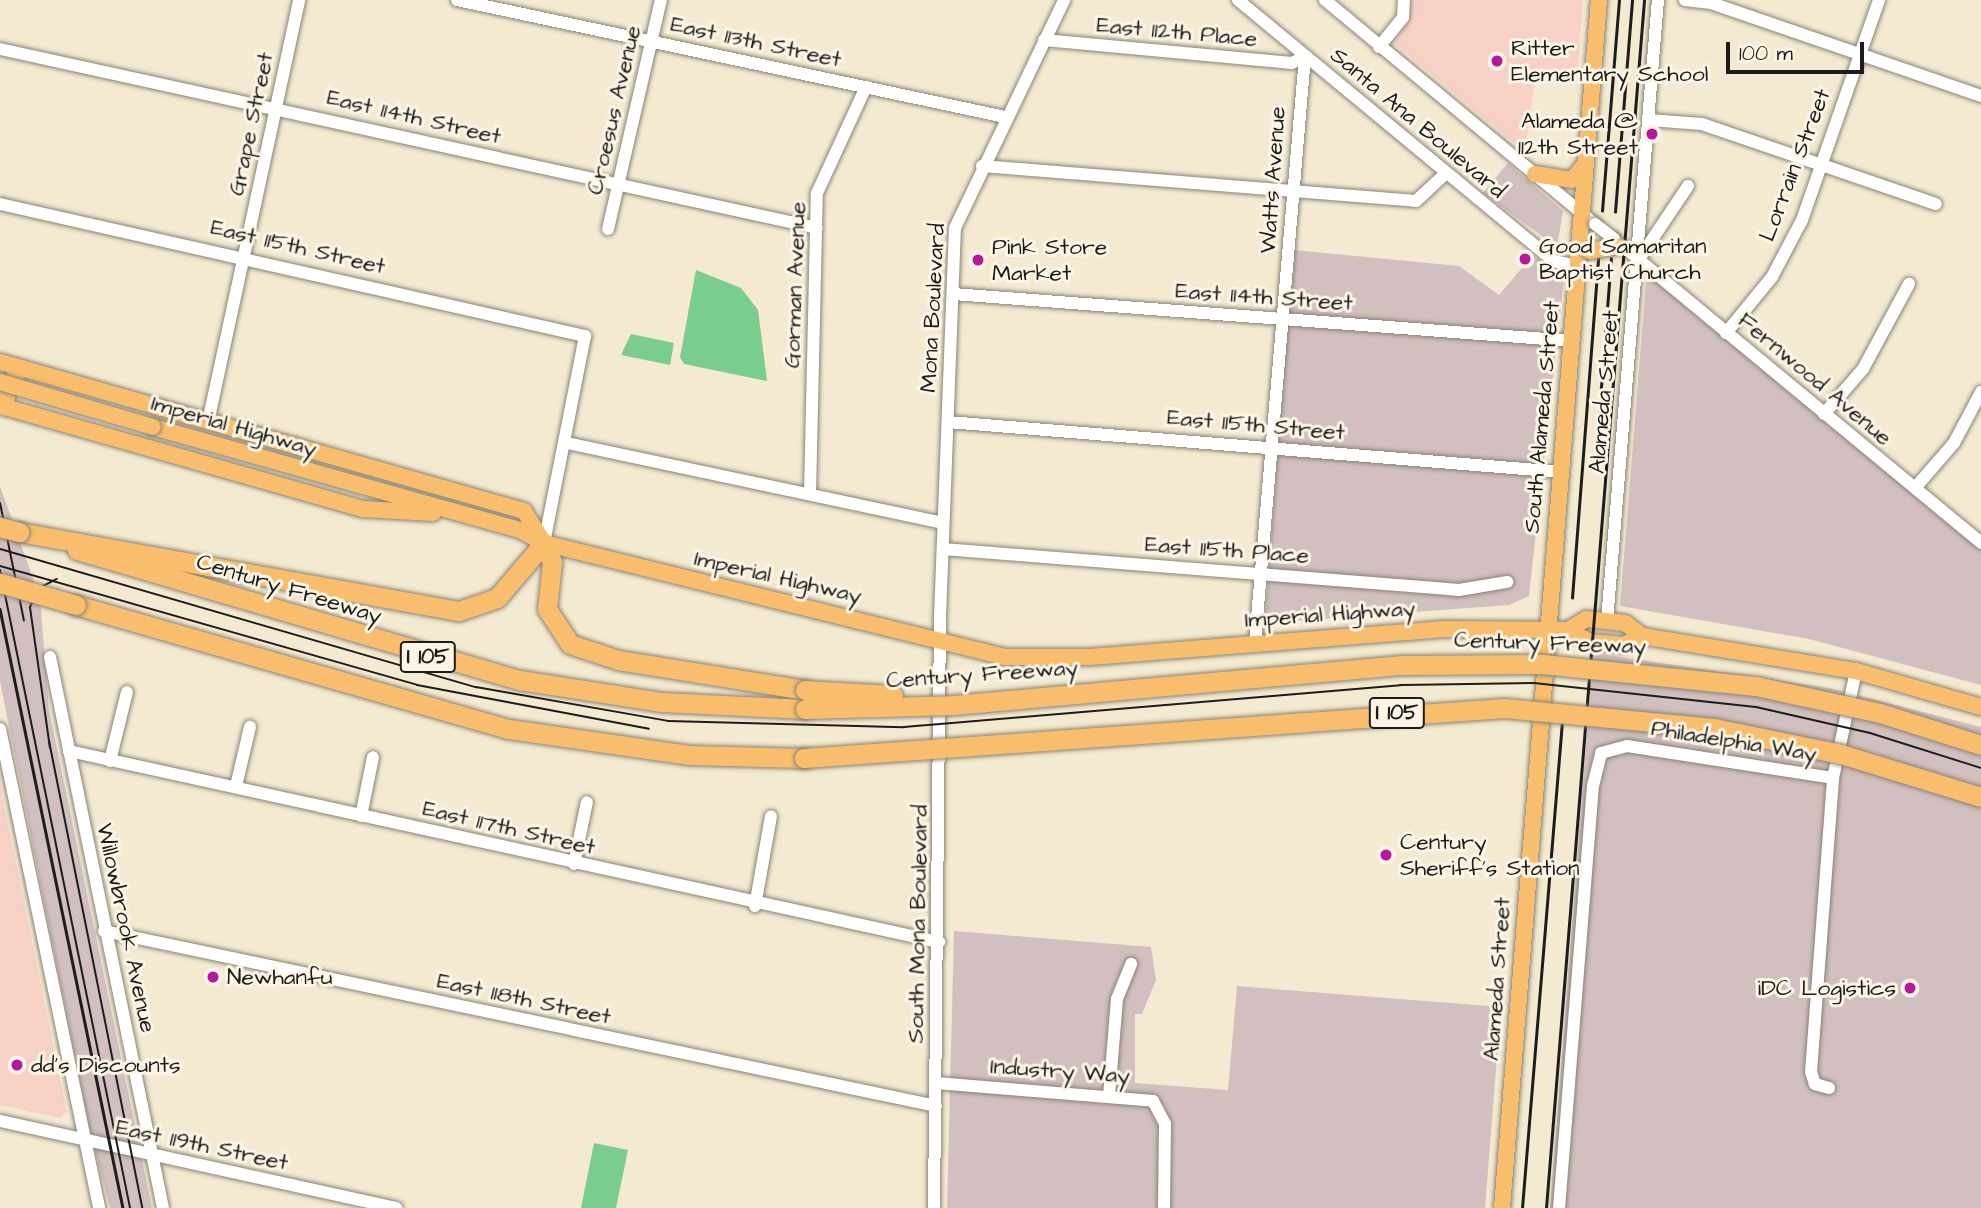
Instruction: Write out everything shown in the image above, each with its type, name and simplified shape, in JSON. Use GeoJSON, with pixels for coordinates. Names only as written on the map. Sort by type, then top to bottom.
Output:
{"type":"FeatureCollection","features":[{"type":"Feature","properties":{"kind":"highway","name":"Century Freeway"},"geometry":{"type":"LineString","coordinates":[[9,530],[63,542],[520,680],[662,702],[805,700],[953,705],[1325,670],[1542,664],[1756,686],[1880,713],[1981,745]]}},
{"type":"Feature","properties":{"kind":"highway"},"geometry":{"type":"LineString","coordinates":[[63,542],[459,611],[504,593],[544,543],[552,562],[547,609],[570,644],[618,660],[805,700]]}},
{"type":"Feature","properties":{"kind":"highway","name":"I 105"},"geometry":{"type":"LineString","coordinates":[[0,583],[509,729],[690,755],[804,758],[1504,708],[1650,718],[1742,733],[1903,771],[1981,797]]}},
{"type":"Feature","properties":{"kind":"highway"},"geometry":{"type":"LineString","coordinates":[[0,594],[76,605]]}},
{"type":"Feature","properties":{"kind":"main road","name":"South Alameda Street"},"geometry":{"type":"LineString","coordinates":[[1546,628],[1578,265],[1589,218],[1587,162],[1599,0]]}},
{"type":"Feature","properties":{"kind":"main road"},"geometry":{"type":"LineString","coordinates":[[1535,174],[1572,180],[1587,162]]}},
{"type":"Feature","properties":{"kind":"main road"},"geometry":{"type":"LineString","coordinates":[[1578,265],[1590,251],[1618,244]]}},
{"type":"Feature","properties":{"kind":"main road"},"geometry":{"type":"LineString","coordinates":[[0,362],[524,511],[544,543]]}},
{"type":"Feature","properties":{"kind":"main road"},"geometry":{"type":"LineString","coordinates":[[22,368],[10,383],[5,407],[364,509],[460,514]]}},
{"type":"Feature","properties":{"kind":"main road","name":"Imperial Highway"},"geometry":{"type":"LineString","coordinates":[[0,382],[460,514],[544,543],[945,642],[1030,660],[1255,642],[1546,628],[1568,630],[1591,642],[1624,645],[1642,636]]}},
{"type":"Feature","properties":{"kind":"main road","name":"Imperial Highway"},"geometry":{"type":"LineString","coordinates":[[1568,630],[1586,619],[1625,623],[1642,636],[1856,671],[1981,707]]}},
{"type":"Feature","properties":{"kind":"main road","name":"Alameda Street"},"geometry":{"type":"LineString","coordinates":[[1502,1208],[1546,628]]}},
{"type":"Feature","properties":{"kind":"street","name":"Grape Street"},"geometry":{"type":"LineString","coordinates":[[208,422],[299,0]]}},
{"type":"Feature","properties":{"kind":"street","name":"East 113th Street"},"geometry":{"type":"LineString","coordinates":[[457,0],[1005,117]]}},
{"type":"Feature","properties":{"kind":"street","name":"Croesus Avenue"},"geometry":{"type":"LineString","coordinates":[[608,229],[660,0]]}},
{"type":"Feature","properties":{"kind":"street","name":"Mona Boulevard"},"geometry":{"type":"LineString","coordinates":[[945,642],[943,523],[956,221],[1064,0]]}},
{"type":"Feature","properties":{"kind":"street","name":"Santa Ana Boulevard"},"geometry":{"type":"LineString","coordinates":[[1238,0],[1553,261],[1578,265]]}},
{"type":"Feature","properties":{"kind":"street","name":"Santa Ana Boulevard"},"geometry":{"type":"LineString","coordinates":[[1325,0],[1618,244]]}},
{"type":"Feature","properties":{"kind":"street"},"geometry":{"type":"LineString","coordinates":[[1380,47],[1403,17],[1404,0]]}},
{"type":"Feature","properties":{"kind":"street","name":"Alameda Street"},"geometry":{"type":"LineString","coordinates":[[1607,621],[1639,259],[1658,0]]}},
{"type":"Feature","properties":{"kind":"street"},"geometry":{"type":"LineString","coordinates":[[1685,0],[1711,3],[1981,96]]}},
{"type":"Feature","properties":{"kind":"street","name":"Lorrain Street"},"geometry":{"type":"LineString","coordinates":[[1726,333],[1772,276],[1821,164],[1879,0]]}},
{"type":"Feature","properties":{"kind":"street","name":"East 112th Place"},"geometry":{"type":"LineString","coordinates":[[1044,40],[1292,63],[1305,56]]}},
{"type":"Feature","properties":{"kind":"street","name":"East 114th Street"},"geometry":{"type":"LineString","coordinates":[[0,49],[276,106],[619,186],[817,228]]}},
{"type":"Feature","properties":{"kind":"street","name":"Watts Avenue"},"geometry":{"type":"LineString","coordinates":[[1255,642],[1305,56]]}},
{"type":"Feature","properties":{"kind":"street","name":"Gorman Avenue"},"geometry":{"type":"LineString","coordinates":[[810,494],[817,193],[866,87]]}},
{"type":"Feature","properties":{"kind":"street"},"geometry":{"type":"LineString","coordinates":[[1649,120],[1702,124],[1936,204]]}},
{"type":"Feature","properties":{"kind":"street"},"geometry":{"type":"LineString","coordinates":[[982,166],[1416,201],[1446,173]]}},
{"type":"Feature","properties":{"kind":"street"},"geometry":{"type":"LineString","coordinates":[[1639,259],[1688,186]]}},
{"type":"Feature","properties":{"kind":"street","name":"East 115th Street"},"geometry":{"type":"LineString","coordinates":[[0,204],[244,255],[585,336],[567,443]]}},
{"type":"Feature","properties":{"kind":"street","name":"Fernwood Avenue"},"geometry":{"type":"LineString","coordinates":[[1618,244],[1981,543]]}},
{"type":"Feature","properties":{"kind":"street"},"geometry":{"type":"LineString","coordinates":[[1824,414],[1863,369],[1909,284]]}},
{"type":"Feature","properties":{"kind":"street","name":"East 114th Street"},"geometry":{"type":"LineString","coordinates":[[953,293],[1573,341]]}},
{"type":"Feature","properties":{"kind":"street"},"geometry":{"type":"LineString","coordinates":[[0,390],[5,407]]}},
{"type":"Feature","properties":{"kind":"street"},"geometry":{"type":"LineString","coordinates":[[1915,488],[1954,443],[1981,392]]}},
{"type":"Feature","properties":{"kind":"street","name":"East 115th Street"},"geometry":{"type":"LineString","coordinates":[[948,422],[1561,472]]}},
{"type":"Feature","properties":{"kind":"street"},"geometry":{"type":"LineString","coordinates":[[544,543],[567,443],[943,523]]}},
{"type":"Feature","properties":{"kind":"street","name":"East 115th Place"},"geometry":{"type":"LineString","coordinates":[[943,549],[1459,590],[1507,582]]}},
{"type":"Feature","properties":{"kind":"street","name":"South Mona Boulevard"},"geometry":{"type":"LineString","coordinates":[[934,1208],[945,642]]}},
{"type":"Feature","properties":{"kind":"street","name":"Willowbrook Avenue"},"geometry":{"type":"LineString","coordinates":[[50,657],[104,931],[163,1208]]}},
{"type":"Feature","properties":{"kind":"street","name":"Philadelphia Way"},"geometry":{"type":"LineString","coordinates":[[1559,1208],[1593,786],[1604,750],[1659,749],[1833,778],[1856,671]]}},
{"type":"Feature","properties":{"kind":"street"},"geometry":{"type":"LineString","coordinates":[[110,761],[127,692]]}},
{"type":"Feature","properties":{"kind":"street"},"geometry":{"type":"LineString","coordinates":[[236,786],[250,727]]}},
{"type":"Feature","properties":{"kind":"street"},"geometry":{"type":"LineString","coordinates":[[0,729],[99,1208]]}},
{"type":"Feature","properties":{"kind":"street","name":"East 117th Street"},"geometry":{"type":"LineString","coordinates":[[69,751],[236,786],[755,906],[939,942]]}},
{"type":"Feature","properties":{"kind":"street"},"geometry":{"type":"LineString","coordinates":[[361,816],[373,757]]}},
{"type":"Feature","properties":{"kind":"street"},"geometry":{"type":"LineString","coordinates":[[1829,1088],[1815,1084],[1811,1072],[1833,778]]}},
{"type":"Feature","properties":{"kind":"street"},"geometry":{"type":"LineString","coordinates":[[575,864],[587,802]]}},
{"type":"Feature","properties":{"kind":"street"},"geometry":{"type":"LineString","coordinates":[[755,906],[771,816]]}},
{"type":"Feature","properties":{"kind":"street","name":"East 118th Street"},"geometry":{"type":"LineString","coordinates":[[104,931],[936,1106]]}},
{"type":"Feature","properties":{"kind":"street"},"geometry":{"type":"LineString","coordinates":[[1109,1096],[1116,999],[1131,964]]}},
{"type":"Feature","properties":{"kind":"street","name":"Industry Way"},"geometry":{"type":"LineString","coordinates":[[936,1083],[1147,1099],[1163,1110],[1164,1208]]}},
{"type":"Feature","properties":{"kind":"street","name":"East 119th Street"},"geometry":{"type":"LineString","coordinates":[[0,1121],[86,1142],[397,1208]]}},
{"type":"Feature","properties":{"kind":"shaded area","name":"Ritter Elementary School"},"geometry":{"type":"Polygon","coordinates":[[[1411,0],[1583,0],[1577,83],[1535,80],[1525,152],[1394,43],[1410,19],[1411,0]]]}},
{"type":"Feature","properties":{"kind":"shaded area"},"geometry":{"type":"Polygon","coordinates":[[[1508,163],[1563,211],[1557,247],[1483,193],[1508,163]]]}},
{"type":"Feature","properties":{"kind":"shaded area"},"geometry":{"type":"Polygon","coordinates":[[[1293,250],[1459,266],[1499,295],[1533,255],[1564,278],[1529,596],[1509,605],[1265,623],[1293,250]]]}},
{"type":"Feature","properties":{"kind":"shaded area"},"geometry":{"type":"Polygon","coordinates":[[[1651,278],[1981,550],[1981,685],[1809,639],[1620,606],[1646,282],[1651,278]]]}},
{"type":"Feature","properties":{"kind":"shaded area"},"geometry":{"type":"Polygon","coordinates":[[[0,486],[40,598],[49,710],[152,1208],[110,1208],[89,1127],[0,681],[0,486]]]}},
{"type":"Feature","properties":{"kind":"shaded area"},"geometry":{"type":"Polygon","coordinates":[[[1593,653],[1830,688],[1981,727],[1981,1208],[1550,1208],[1593,653]]]}},
{"type":"Feature","properties":{"kind":"shaded area"},"geometry":{"type":"Polygon","coordinates":[[[0,785],[67,1112],[59,1118],[0,1105],[0,785]]]}},
{"type":"Feature","properties":{"kind":"shaded area"},"geometry":{"type":"Polygon","coordinates":[[[954,931],[1151,947],[1156,980],[1142,1014],[1135,1014],[1135,1083],[1228,1090],[1237,986],[1501,1007],[1485,1208],[947,1208],[954,931]]]}},
{"type":"Feature","properties":{"kind":"green space"},"geometry":{"type":"Polygon","coordinates":[[[696,270],[741,288],[758,310],[767,381],[684,364],[680,357],[696,270]]]}},
{"type":"Feature","properties":{"kind":"green space"},"geometry":{"type":"Polygon","coordinates":[[[631,334],[674,343],[670,365],[621,355],[631,334]]]}},
{"type":"Feature","properties":{"kind":"green space"},"geometry":{"type":"Polygon","coordinates":[[[594,1143],[628,1150],[616,1208],[581,1208],[594,1143]]]}},
{"type":"Feature","properties":{"kind":"tram line"},"geometry":{"type":"LineString","coordinates":[[0,503],[24,621]]}},
{"type":"Feature","properties":{"kind":"tram line"},"geometry":{"type":"LineString","coordinates":[[0,549],[476,687],[668,721],[904,727],[1400,685],[1534,683],[1756,707],[1870,733],[1981,768]]}},
{"type":"Feature","properties":{"kind":"tram line"},"geometry":{"type":"LineString","coordinates":[[0,566],[417,685],[649,729]]}},
{"type":"Feature","properties":{"kind":"tram line"},"geometry":{"type":"LineString","coordinates":[[0,570],[130,1208]]}},
{"type":"Feature","properties":{"kind":"tram line"},"geometry":{"type":"LineString","coordinates":[[50,748],[30,607],[39,588],[57,579]]}},
{"type":"Feature","properties":{"kind":"tram line"},"geometry":{"type":"LineString","coordinates":[[49,741],[142,1208]]}},
{"type":"Feature","properties":{"kind":"railway"},"geometry":{"type":"LineString","coordinates":[[1602,211],[1619,0]]}},
{"type":"Feature","properties":{"kind":"railway"},"geometry":{"type":"LineString","coordinates":[[1615,212],[1632,0]]}},
{"type":"Feature","properties":{"kind":"railway"},"geometry":{"type":"LineString","coordinates":[[1546,1208],[1644,0]]}},
{"type":"Feature","properties":{"kind":"railway"},"geometry":{"type":"LineString","coordinates":[[1572,598],[1598,258]]}},
{"type":"Feature","properties":{"kind":"railway"},"geometry":{"type":"LineString","coordinates":[[1595,465],[1611,259]]}},
{"type":"Feature","properties":{"kind":"railway"},"geometry":{"type":"LineString","coordinates":[[0,609],[123,1208]]}},
{"type":"Feature","properties":{"kind":"railway"},"geometry":{"type":"LineString","coordinates":[[1522,1208],[1562,725]]}},
{"type":"Feature","properties":{"kind":"place","name":"Ritter Elementary School"},"geometry":{"type":"Point","coordinates":[1497,61]}},
{"type":"Feature","properties":{"kind":"place","name":"Alameda @ 112th Street"},"geometry":{"type":"Point","coordinates":[1652,134]}},
{"type":"Feature","properties":{"kind":"place","name":"Good Samaritan Baptist Church"},"geometry":{"type":"Point","coordinates":[1525,259]}},
{"type":"Feature","properties":{"kind":"place","name":"Pink Store Market"},"geometry":{"type":"Point","coordinates":[978,260]}},
{"type":"Feature","properties":{"kind":"place","name":"Century Sheriff's Station"},"geometry":{"type":"Point","coordinates":[1386,855]}},
{"type":"Feature","properties":{"kind":"place","name":"Newhanfu"},"geometry":{"type":"Point","coordinates":[213,977]}},
{"type":"Feature","properties":{"kind":"place","name":"iDC Logistics"},"geometry":{"type":"Point","coordinates":[1910,988]}},
{"type":"Feature","properties":{"kind":"place","name":"dd's Discounts"},"geometry":{"type":"Point","coordinates":[17,1065]}}]}
